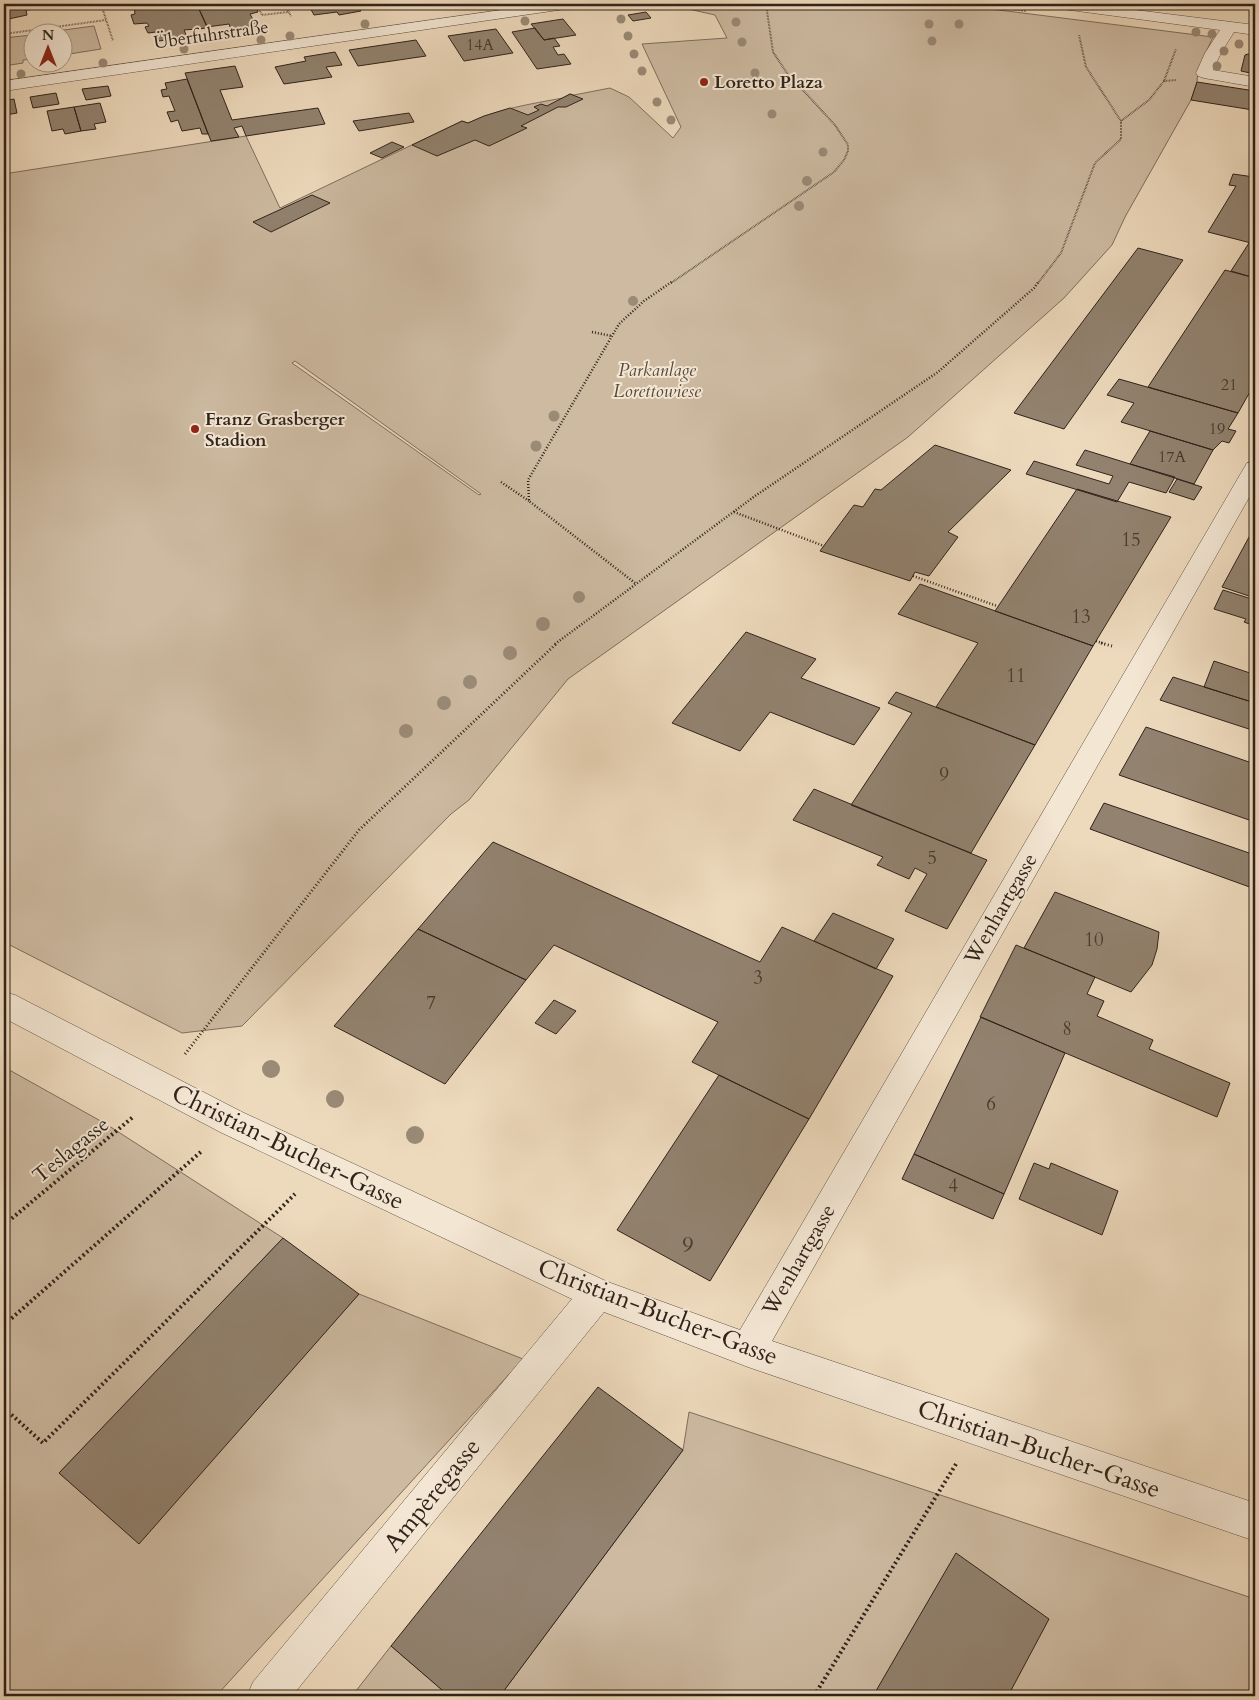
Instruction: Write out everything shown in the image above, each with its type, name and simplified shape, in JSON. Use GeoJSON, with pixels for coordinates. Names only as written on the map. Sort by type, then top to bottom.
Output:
{"type":"FeatureCollection","features":[{"type":"Feature","properties":{"kind":"street","name":"Überfuhrstraße"},"geometry":{"type":"LineString","coordinates":[[4,86],[572,4]]}},
{"type":"Feature","properties":{"kind":"street"},"geometry":{"type":"LineString","coordinates":[[1055,4],[1255,30]]}},
{"type":"Feature","properties":{"kind":"street"},"geometry":{"type":"LineString","coordinates":[[1230,27],[1206,66],[1204,73],[1255,82]]}},
{"type":"Feature","properties":{"kind":"street","name":"Wenhartgasse"},"geometry":{"type":"LineString","coordinates":[[748,1350],[1255,468]]}},
{"type":"Feature","properties":{"kind":"street","name":"Christian-Bucher-Gasse"},"geometry":{"type":"LineString","coordinates":[[4,1004],[231,1122],[598,1294],[748,1350],[1255,1522]]}},
{"type":"Feature","properties":{"kind":"street","name":"Ampèregasse"},"geometry":{"type":"LineString","coordinates":[[267,1696],[598,1294]]}},
{"type":"Feature","properties":{"kind":"path"},"geometry":{"type":"LineString","coordinates":[[101,4],[114,45]]}},
{"type":"Feature","properties":{"kind":"path"},"geometry":{"type":"LineString","coordinates":[[181,7],[180,5],[186,4]]}},
{"type":"Feature","properties":{"kind":"path"},"geometry":{"type":"LineString","coordinates":[[286,7],[306,4]]}},
{"type":"Feature","properties":{"kind":"path"},"geometry":{"type":"LineString","coordinates":[[529,501],[528,480],[619,324],[644,301],[834,172],[844,160],[848,151],[848,145],[835,125],[787,73],[773,52],[766,4]]}},
{"type":"Feature","properties":{"kind":"path"},"geometry":{"type":"LineString","coordinates":[[969,4],[1027,12]]}},
{"type":"Feature","properties":{"kind":"path"},"geometry":{"type":"LineString","coordinates":[[257,9],[259,9],[262,16],[288,12]]}},
{"type":"Feature","properties":{"kind":"path"},"geometry":{"type":"LineString","coordinates":[[4,34],[106,20]]}},
{"type":"Feature","properties":{"kind":"path"},"geometry":{"type":"LineString","coordinates":[[183,1056],[359,830],[547,650],[635,583],[734,512],[938,372],[1034,288],[1061,254],[1096,164],[1121,139],[1120,121],[1086,67],[1077,26]]}},
{"type":"Feature","properties":{"kind":"path"},"geometry":{"type":"LineString","coordinates":[[1120,121],[1149,100],[1164,81],[1214,76]]}},
{"type":"Feature","properties":{"kind":"path"},"geometry":{"type":"LineString","coordinates":[[592,332],[612,336]]}},
{"type":"Feature","properties":{"kind":"path"},"geometry":{"type":"LineString","coordinates":[[501,482],[529,501],[635,583]]}},
{"type":"Feature","properties":{"kind":"path"},"geometry":{"type":"LineString","coordinates":[[734,512],[824,546]]}},
{"type":"Feature","properties":{"kind":"path"},"geometry":{"type":"LineString","coordinates":[[913,576],[997,606]]}},
{"type":"Feature","properties":{"kind":"path","name":"Teslagasse"},"geometry":{"type":"LineString","coordinates":[[4,1225],[133,1117]]}},
{"type":"Feature","properties":{"kind":"path"},"geometry":{"type":"LineString","coordinates":[[4,1325],[193,1160],[231,1122]]}},
{"type":"Feature","properties":{"kind":"path"},"geometry":{"type":"LineString","coordinates":[[4,1408],[43,1443],[324,1165]]}},
{"type":"Feature","properties":{"kind":"path"},"geometry":{"type":"LineString","coordinates":[[814,1696],[946,1482],[976,1427]]}},
{"type":"Feature","properties":{"kind":"green space","name":"Parkanlage Lorettowiese"},"geometry":{"type":"Polygon","coordinates":[[[673,4],[951,4],[1213,37],[1198,69],[1197,82],[1191,100],[1125,217],[1112,245],[1064,298],[908,437],[568,679],[469,800],[451,814],[242,1026],[182,1033],[4,942],[4,174],[246,136],[280,208],[462,121],[468,123],[491,114],[563,98],[570,94],[574,95],[610,88],[629,97],[673,138],[681,127],[642,44],[727,38],[715,15],[684,8],[676,9],[673,4]],[[295,361],[292,363],[479,495],[481,494],[295,361]]]}},
{"type":"Feature","properties":{"kind":"green space"},"geometry":{"type":"Polygon","coordinates":[[[94,26],[101,49],[72,54],[72,29],[94,26]]]}},
{"type":"Feature","properties":{"kind":"green space"},"geometry":{"type":"Polygon","coordinates":[[[22,36],[22,63],[4,66],[4,38],[22,36]]]}},
{"type":"Feature","properties":{"kind":"green space"},"geometry":{"type":"Polygon","coordinates":[[[4,1067],[106,1124],[283,1238],[59,1473],[139,1543],[359,1294],[523,1359],[216,1696],[4,1696],[4,1067]]]}},
{"type":"Feature","properties":{"kind":"green space"},"geometry":{"type":"Polygon","coordinates":[[[689,1412],[1255,1599],[1255,1696],[500,1696],[683,1450],[689,1412]]]}},
{"type":"Feature","properties":{"kind":"green space"},"geometry":{"type":"Polygon","coordinates":[[[391,1646],[449,1696],[352,1696],[391,1646]]]}},
{"type":"Feature","properties":{"kind":"building"},"geometry":{"type":"Polygon","coordinates":[[[4,4],[48,4],[50,8],[26,10],[27,15],[4,20],[4,4]]]}},
{"type":"Feature","properties":{"kind":"building"},"geometry":{"type":"Polygon","coordinates":[[[48,4],[75,4],[50,8],[48,4]]]}},
{"type":"Feature","properties":{"kind":"building"},"geometry":{"type":"Polygon","coordinates":[[[173,4],[175,8],[197,5],[208,28],[184,30],[187,37],[159,41],[156,32],[148,33],[145,27],[149,26],[147,23],[134,24],[131,15],[135,14],[134,5],[173,4]]]}},
{"type":"Feature","properties":{"kind":"building"},"geometry":{"type":"Polygon","coordinates":[[[218,4],[254,4],[258,12],[250,14],[256,25],[231,29],[229,24],[207,27],[198,7],[218,4]]]}},
{"type":"Feature","properties":{"kind":"building"},"geometry":{"type":"Polygon","coordinates":[[[308,4],[357,4],[361,11],[339,15],[337,12],[314,15],[308,4]]]}},
{"type":"Feature","properties":{"kind":"building"},"geometry":{"type":"Polygon","coordinates":[[[420,4],[456,4],[423,8],[420,4]]]}},
{"type":"Feature","properties":{"kind":"building"},"geometry":{"type":"Polygon","coordinates":[[[646,12],[651,18],[633,21],[628,15],[646,12]]]}},
{"type":"Feature","properties":{"kind":"building"},"geometry":{"type":"Polygon","coordinates":[[[563,19],[576,35],[544,40],[531,24],[563,19]]]}},
{"type":"Feature","properties":{"kind":"building"},"geometry":{"type":"Polygon","coordinates":[[[535,28],[544,40],[554,38],[560,46],[553,47],[558,55],[564,54],[571,64],[537,69],[512,32],[535,28]]]}},
{"type":"Feature","properties":{"kind":"building"},"geometry":{"type":"Polygon","coordinates":[[[496,29],[513,53],[464,61],[448,36],[496,29]]]}},
{"type":"Feature","properties":{"kind":"building"},"geometry":{"type":"Polygon","coordinates":[[[416,40],[426,56],[358,66],[349,50],[416,40]]]}},
{"type":"Feature","properties":{"kind":"building"},"geometry":{"type":"Polygon","coordinates":[[[335,52],[342,65],[326,67],[332,77],[284,84],[275,67],[306,61],[304,57],[335,52]]]}},
{"type":"Feature","properties":{"kind":"building"},"geometry":{"type":"Polygon","coordinates":[[[1245,55],[1255,55],[1255,74],[1241,71],[1245,55]]]}},
{"type":"Feature","properties":{"kind":"building"},"geometry":{"type":"Polygon","coordinates":[[[235,66],[243,87],[220,90],[232,120],[318,108],[325,124],[246,136],[242,126],[234,128],[239,137],[211,141],[185,73],[235,66]]]}},
{"type":"Feature","properties":{"kind":"building"},"geometry":{"type":"Polygon","coordinates":[[[187,79],[208,134],[202,134],[200,128],[182,131],[178,120],[171,122],[167,112],[175,111],[169,96],[163,97],[161,90],[167,89],[165,83],[187,79]]]}},
{"type":"Feature","properties":{"kind":"building"},"geometry":{"type":"Polygon","coordinates":[[[1197,82],[1255,91],[1253,110],[1191,100],[1197,82]]]}},
{"type":"Feature","properties":{"kind":"building"},"geometry":{"type":"Polygon","coordinates":[[[108,86],[111,96],[86,100],[82,89],[108,86]]]}},
{"type":"Feature","properties":{"kind":"building"},"geometry":{"type":"Polygon","coordinates":[[[56,93],[59,104],[33,108],[30,97],[56,93]]]}},
{"type":"Feature","properties":{"kind":"building"},"geometry":{"type":"Polygon","coordinates":[[[570,94],[583,99],[566,107],[558,107],[521,126],[527,128],[489,146],[475,140],[437,156],[412,145],[462,121],[468,123],[510,108],[528,115],[539,110],[534,107],[541,104],[547,106],[570,94]]]}},
{"type":"Feature","properties":{"kind":"building"},"geometry":{"type":"Polygon","coordinates":[[[14,99],[17,113],[6,115],[7,120],[4,120],[4,101],[14,99]]]}},
{"type":"Feature","properties":{"kind":"building"},"geometry":{"type":"Polygon","coordinates":[[[100,103],[106,122],[94,124],[96,129],[81,131],[74,107],[100,103]]]}},
{"type":"Feature","properties":{"kind":"building"},"geometry":{"type":"Polygon","coordinates":[[[74,107],[81,131],[65,134],[63,129],[52,131],[47,111],[74,107]]]}},
{"type":"Feature","properties":{"kind":"building"},"geometry":{"type":"Polygon","coordinates":[[[409,113],[414,122],[359,131],[353,121],[409,113]]]}},
{"type":"Feature","properties":{"kind":"building"},"geometry":{"type":"Polygon","coordinates":[[[392,142],[404,147],[382,158],[370,153],[392,142]]]}},
{"type":"Feature","properties":{"kind":"building"},"geometry":{"type":"Polygon","coordinates":[[[1255,173],[1255,244],[1208,232],[1236,186],[1229,185],[1233,174],[1254,177],[1255,173]]]}},
{"type":"Feature","properties":{"kind":"building"},"geometry":{"type":"Polygon","coordinates":[[[312,195],[330,203],[271,232],[253,222],[312,195]]]}},
{"type":"Feature","properties":{"kind":"building"},"geometry":{"type":"Polygon","coordinates":[[[1249,243],[1255,244],[1255,278],[1231,271],[1249,243]]]}},
{"type":"Feature","properties":{"kind":"building"},"geometry":{"type":"Polygon","coordinates":[[[1138,248],[1183,260],[1064,429],[1014,413],[1138,248]]]}},
{"type":"Feature","properties":{"kind":"building"},"geometry":{"type":"Polygon","coordinates":[[[1225,270],[1255,278],[1255,383],[1238,413],[1148,387],[1225,270]]]}},
{"type":"Feature","properties":{"kind":"building"},"geometry":{"type":"Polygon","coordinates":[[[1119,379],[1238,413],[1228,429],[1236,431],[1229,443],[1222,441],[1213,450],[1121,422],[1134,403],[1107,395],[1119,379]]]}},
{"type":"Feature","properties":{"kind":"building"},"geometry":{"type":"Polygon","coordinates":[[[1150,431],[1213,450],[1194,484],[1130,464],[1150,431]]]}},
{"type":"Feature","properties":{"kind":"building"},"geometry":{"type":"Polygon","coordinates":[[[935,445],[1011,470],[948,532],[958,537],[929,576],[915,572],[910,581],[820,551],[854,505],[863,507],[875,489],[881,490],[935,445]]]}},
{"type":"Feature","properties":{"kind":"building"},"geometry":{"type":"Polygon","coordinates":[[[1085,450],[1175,477],[1166,493],[1129,482],[1117,502],[1026,474],[1034,461],[1109,484],[1113,476],[1076,465],[1085,450]]]}},
{"type":"Feature","properties":{"kind":"building"},"geometry":{"type":"Polygon","coordinates":[[[1177,479],[1202,487],[1194,500],[1169,492],[1177,479]]]}},
{"type":"Feature","properties":{"kind":"building"},"geometry":{"type":"Polygon","coordinates":[[[1077,489],[1171,517],[1093,646],[995,611],[1077,489]]]}},
{"type":"Feature","properties":{"kind":"building"},"geometry":{"type":"Polygon","coordinates":[[[1255,526],[1255,598],[1222,587],[1255,526]]]}},
{"type":"Feature","properties":{"kind":"building"},"geometry":{"type":"Polygon","coordinates":[[[920,584],[1093,646],[1035,745],[936,707],[978,643],[898,614],[920,584]]]}},
{"type":"Feature","properties":{"kind":"building"},"geometry":{"type":"Polygon","coordinates":[[[1223,590],[1255,600],[1255,626],[1244,622],[1246,619],[1214,609],[1223,590]]]}},
{"type":"Feature","properties":{"kind":"building"},"geometry":{"type":"Polygon","coordinates":[[[746,632],[816,659],[801,678],[880,708],[854,745],[770,712],[740,751],[672,723],[746,632]]]}},
{"type":"Feature","properties":{"kind":"building"},"geometry":{"type":"Polygon","coordinates":[[[1214,661],[1250,673],[1252,669],[1255,670],[1255,703],[1204,687],[1214,661]]]}},
{"type":"Feature","properties":{"kind":"building"},"geometry":{"type":"Polygon","coordinates":[[[1173,677],[1255,703],[1255,731],[1160,700],[1173,677]]]}},
{"type":"Feature","properties":{"kind":"building"},"geometry":{"type":"Polygon","coordinates":[[[896,692],[1035,745],[971,853],[851,805],[912,713],[888,703],[896,692]]]}},
{"type":"Feature","properties":{"kind":"building"},"geometry":{"type":"Polygon","coordinates":[[[1146,727],[1255,764],[1255,822],[1119,775],[1146,727]]]}},
{"type":"Feature","properties":{"kind":"building"},"geometry":{"type":"Polygon","coordinates":[[[814,789],[987,860],[947,929],[905,911],[927,874],[915,868],[909,879],[877,865],[883,857],[793,820],[814,789]]]}},
{"type":"Feature","properties":{"kind":"building"},"geometry":{"type":"Polygon","coordinates":[[[1104,803],[1255,855],[1255,889],[1090,829],[1104,803]]]}},
{"type":"Feature","properties":{"kind":"building"},"geometry":{"type":"Polygon","coordinates":[[[493,842],[760,962],[782,927],[893,976],[809,1119],[692,1062],[718,1022],[554,945],[526,980],[418,929],[493,842]]]}},
{"type":"Feature","properties":{"kind":"building"},"geometry":{"type":"Polygon","coordinates":[[[1055,892],[1159,932],[1157,949],[1152,965],[1131,992],[1024,948],[1055,892]]]}},
{"type":"Feature","properties":{"kind":"building"},"geometry":{"type":"Polygon","coordinates":[[[833,913],[894,939],[876,969],[814,941],[833,913]]]}},
{"type":"Feature","properties":{"kind":"building"},"geometry":{"type":"Polygon","coordinates":[[[418,929],[526,980],[445,1084],[334,1026],[418,929]]]}},
{"type":"Feature","properties":{"kind":"building"},"geometry":{"type":"Polygon","coordinates":[[[1016,945],[1095,977],[1087,994],[1104,1001],[1097,1016],[1153,1040],[1149,1049],[1230,1083],[1217,1117],[980,1017],[1016,945]]]}},
{"type":"Feature","properties":{"kind":"building"},"geometry":{"type":"Polygon","coordinates":[[[554,1000],[576,1011],[556,1034],[535,1023],[554,1000]]]}},
{"type":"Feature","properties":{"kind":"building"},"geometry":{"type":"Polygon","coordinates":[[[981,1017],[1065,1053],[1004,1194],[914,1154],[981,1017]]]}},
{"type":"Feature","properties":{"kind":"building"},"geometry":{"type":"Polygon","coordinates":[[[719,1075],[809,1119],[710,1281],[617,1230],[719,1075]]]}},
{"type":"Feature","properties":{"kind":"building"},"geometry":{"type":"Polygon","coordinates":[[[914,1154],[1004,1194],[993,1219],[902,1179],[914,1154]]]}},
{"type":"Feature","properties":{"kind":"building"},"geometry":{"type":"Polygon","coordinates":[[[1034,1163],[1049,1169],[1051,1163],[1118,1191],[1102,1235],[1019,1199],[1034,1163]]]}},
{"type":"Feature","properties":{"kind":"building"},"geometry":{"type":"Polygon","coordinates":[[[283,1238],[359,1294],[139,1544],[59,1473],[283,1238]]]}},
{"type":"Feature","properties":{"kind":"building"},"geometry":{"type":"Polygon","coordinates":[[[598,1387],[683,1450],[500,1696],[449,1696],[391,1646],[598,1387]]]}},
{"type":"Feature","properties":{"kind":"building"},"geometry":{"type":"Polygon","coordinates":[[[956,1553],[1049,1619],[1008,1696],[873,1696],[956,1553]]]}},
{"type":"Feature","properties":{"kind":"place","name":"Loretto Plaza"},"geometry":{"type":"Point","coordinates":[704,82]}},
{"type":"Feature","properties":{"kind":"place","name":"Franz Grasberger Stadion"},"geometry":{"type":"Point","coordinates":[195,429]}}]}
